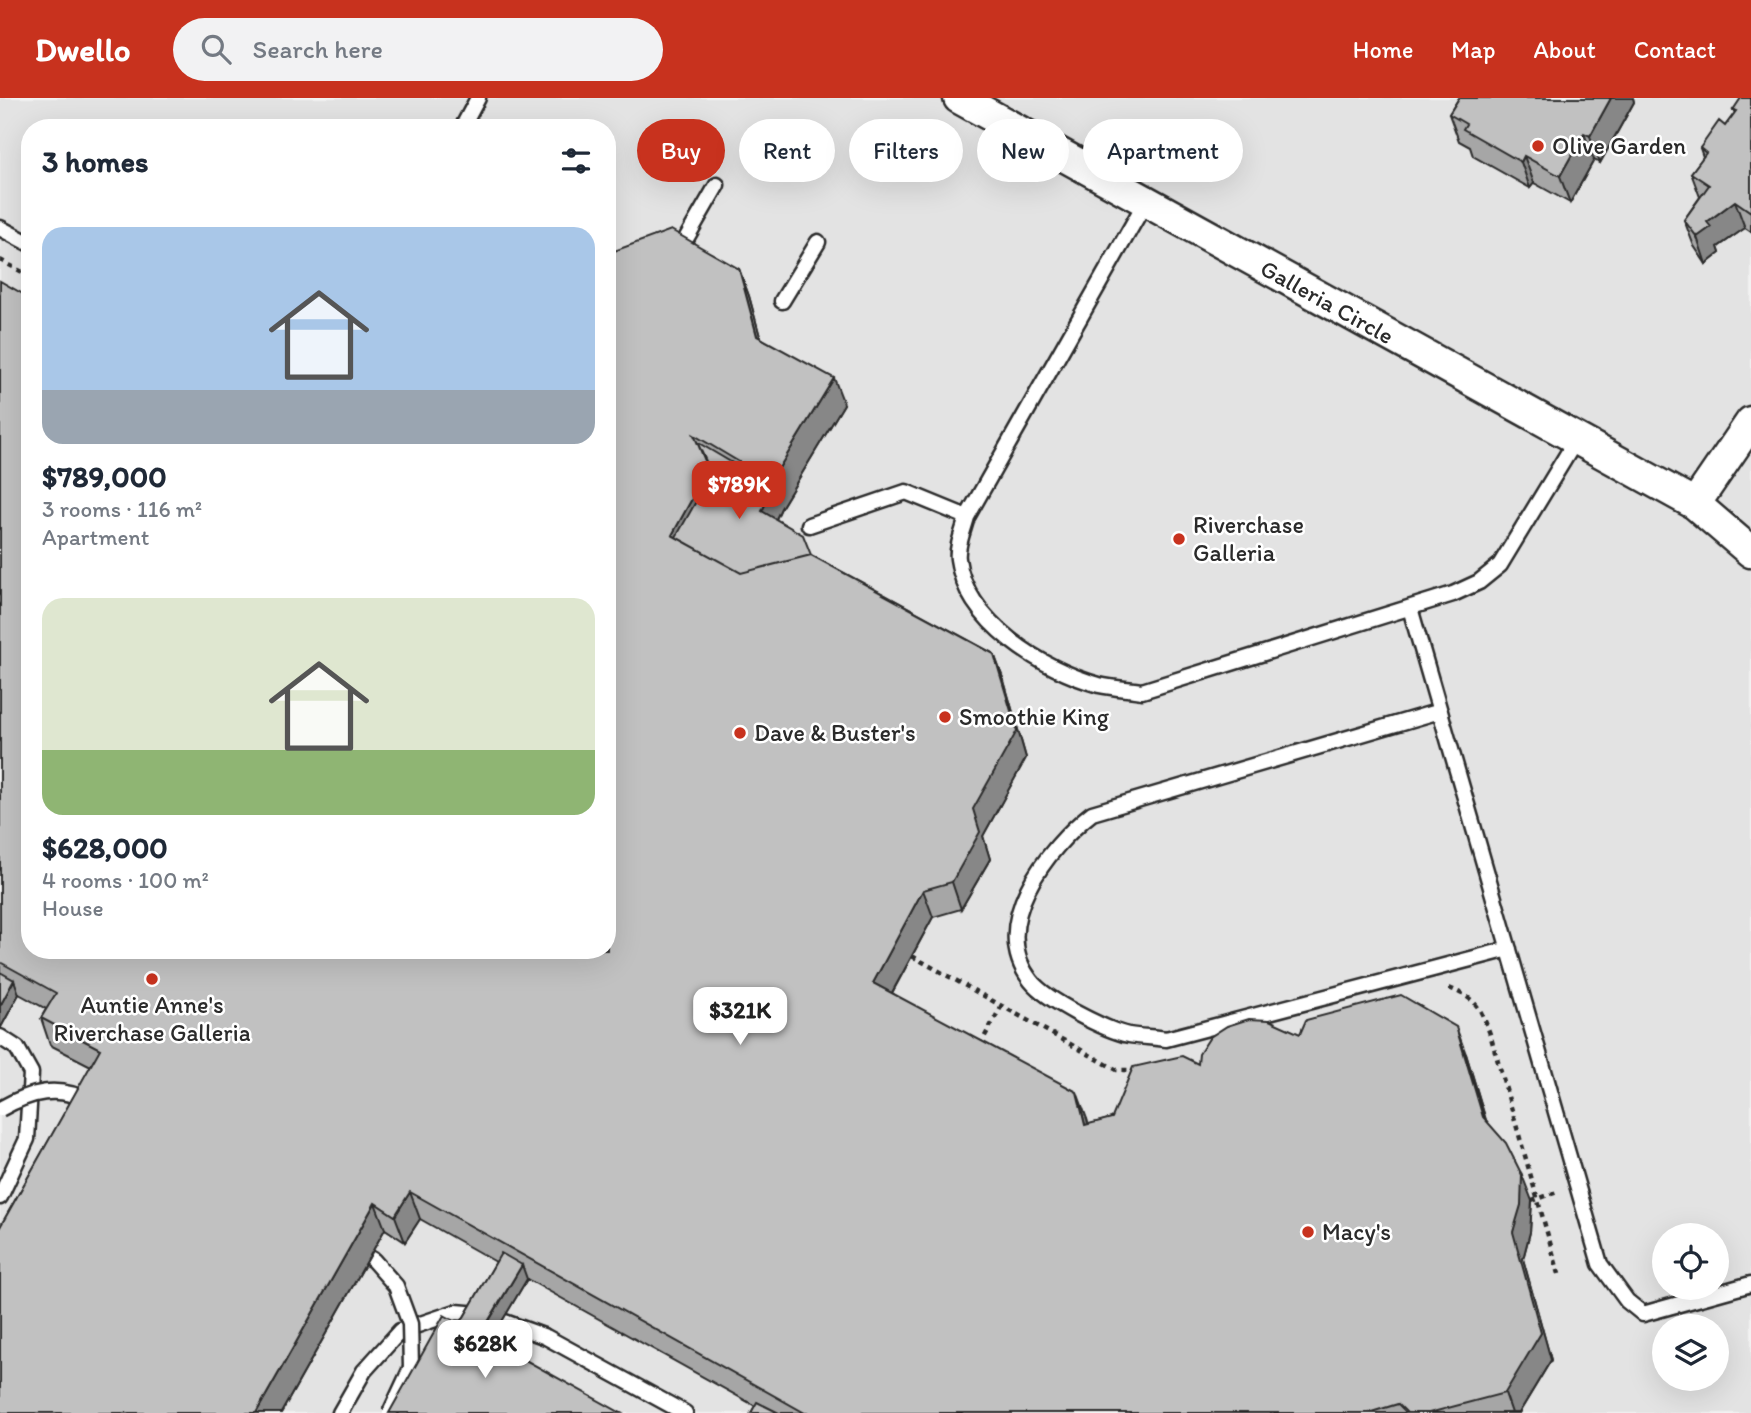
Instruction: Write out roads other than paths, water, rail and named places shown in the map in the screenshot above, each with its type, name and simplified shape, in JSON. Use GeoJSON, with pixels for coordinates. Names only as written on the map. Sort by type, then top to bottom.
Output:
{"type":"FeatureCollection","features":[{"type":"Feature","properties":{"kind":"street","name":"Galleria Circle"},"geometry":{"type":"LineString","coordinates":[[959,98],[1695,505],[1748,542]]}},
{"type":"Feature","properties":{"kind":"street"},"geometry":{"type":"LineString","coordinates":[[1695,505],[1751,422]]}},
{"type":"Feature","properties":{"kind":"lane"},"geometry":{"type":"LineString","coordinates":[[467,119],[478,98]]}},
{"type":"Feature","properties":{"kind":"lane"},"geometry":{"type":"LineString","coordinates":[[683,244],[717,185]]}},
{"type":"Feature","properties":{"kind":"lane"},"geometry":{"type":"LineString","coordinates":[[1146,201],[967,517],[957,557],[968,594],[1006,638],[1057,670],[1100,685],[1142,691],[1453,594],[1479,582],[1500,565],[1576,440]]}},
{"type":"Feature","properties":{"kind":"lane"},"geometry":{"type":"LineString","coordinates":[[0,228],[21,239]]}},
{"type":"Feature","properties":{"kind":"lane"},"geometry":{"type":"LineString","coordinates":[[782,301],[818,242]]}},
{"type":"Feature","properties":{"kind":"lane"},"geometry":{"type":"LineString","coordinates":[[809,525],[906,492],[967,517]]}},
{"type":"Feature","properties":{"kind":"lane"},"geometry":{"type":"LineString","coordinates":[[1410,608],[1600,1264],[1612,1284],[1643,1314],[1751,1284]]}},
{"type":"Feature","properties":{"kind":"lane"},"geometry":{"type":"LineString","coordinates":[[1440,711],[1092,813],[1043,861],[1023,898],[1015,931],[1019,957],[1032,982],[1068,1009],[1126,1035],[1166,1039],[1509,949]]}},
{"type":"Feature","properties":{"kind":"lane"},"geometry":{"type":"LineString","coordinates":[[0,1037],[17,1048],[31,1073],[27,1139],[0,1197]]}},
{"type":"Feature","properties":{"kind":"lane"},"geometry":{"type":"LineString","coordinates":[[0,1109],[22,1097],[50,1090],[78,1095],[102,1108]]}},
{"type":"Feature","properties":{"kind":"lane"},"geometry":{"type":"LineString","coordinates":[[338,1240],[373,1260],[396,1286],[410,1324],[411,1368],[390,1413]]}},
{"type":"Feature","properties":{"kind":"lane"},"geometry":{"type":"LineString","coordinates":[[340,1413],[364,1371],[400,1331],[456,1312],[479,1314]]}},
{"type":"Feature","properties":{"kind":"lane"},"geometry":{"type":"LineString","coordinates":[[502,1321],[546,1337],[685,1413]]}},
{"type":"Feature","properties":{"kind":"place","name":"Olive Garden"},"geometry":{"type":"Point","coordinates":[1538,146]}},
{"type":"Feature","properties":{"kind":"place","name":"Riverchase Galleria"},"geometry":{"type":"Point","coordinates":[1179,539]}},
{"type":"Feature","properties":{"kind":"place","name":"Smoothie King"},"geometry":{"type":"Point","coordinates":[945,717]}},
{"type":"Feature","properties":{"kind":"place","name":"Dave & Buster's"},"geometry":{"type":"Point","coordinates":[740,733]}},
{"type":"Feature","properties":{"kind":"place","name":"Auntie Anne's Riverchase Galleria"},"geometry":{"type":"Point","coordinates":[152,979]}},
{"type":"Feature","properties":{"kind":"place","name":"Macy's"},"geometry":{"type":"Point","coordinates":[1308,1232]}}]}
